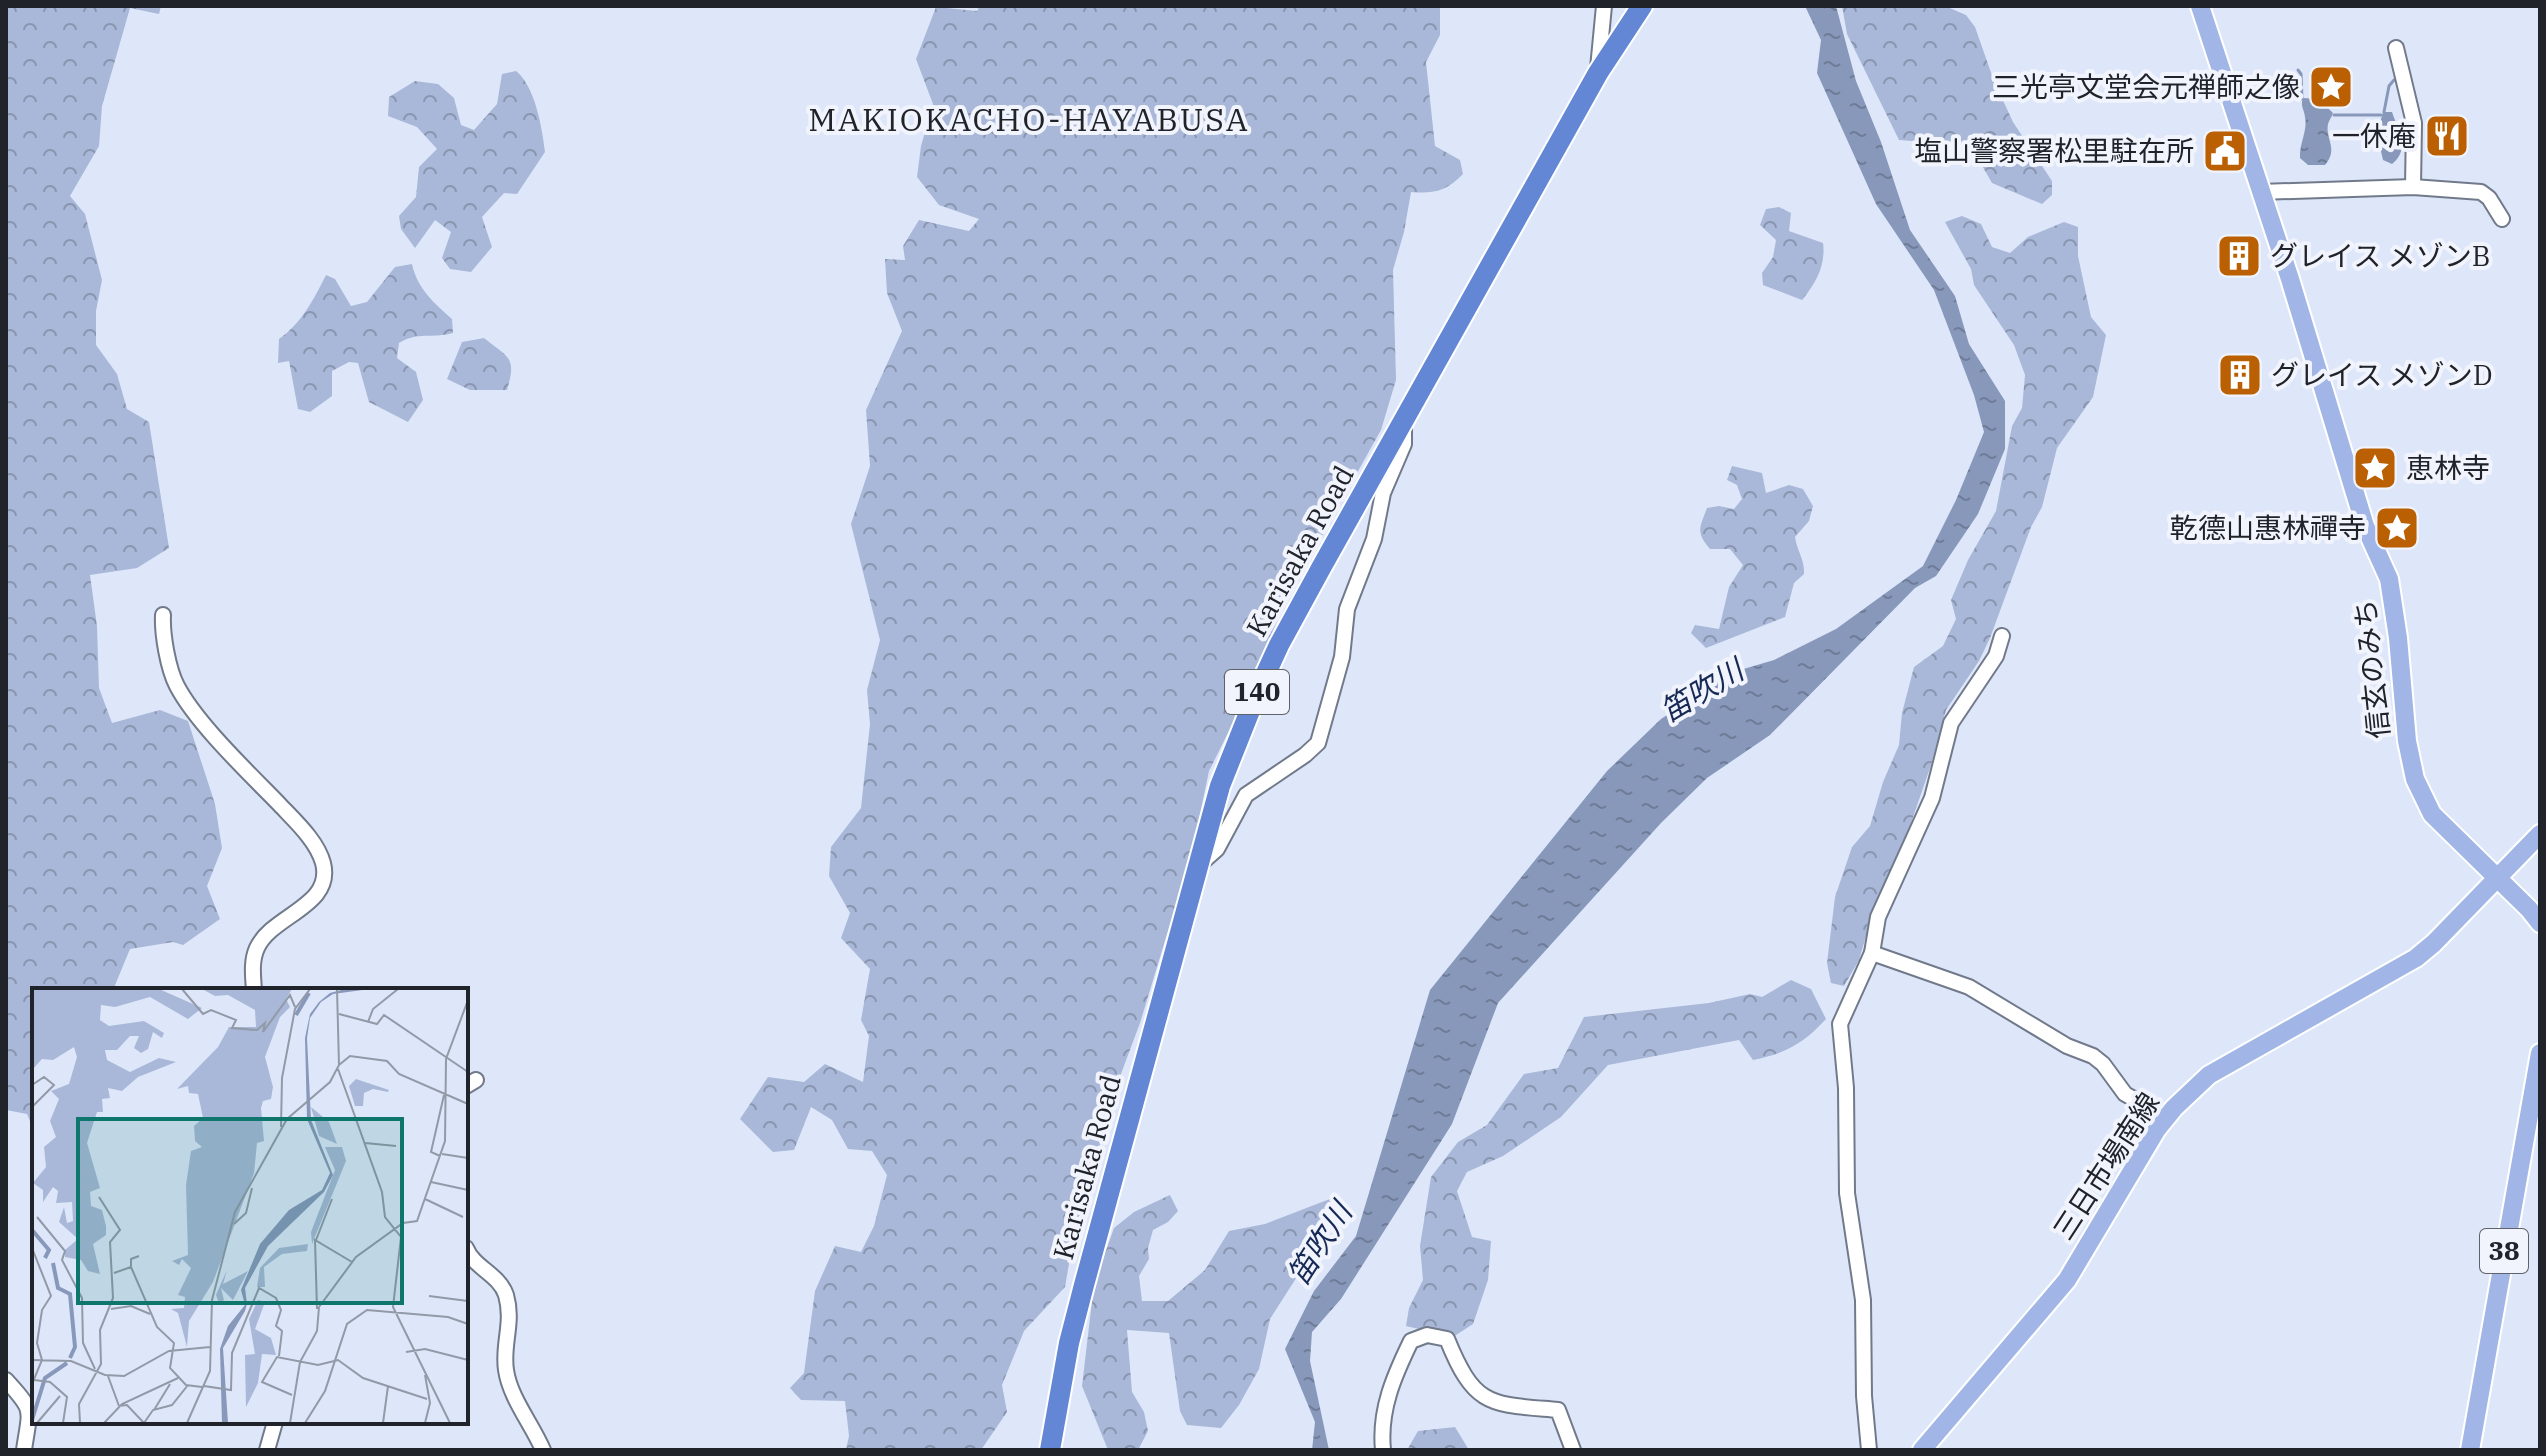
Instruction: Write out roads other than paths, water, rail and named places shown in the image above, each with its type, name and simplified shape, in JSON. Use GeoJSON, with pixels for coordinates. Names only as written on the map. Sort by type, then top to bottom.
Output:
{"type":"FeatureCollection","features":[{"type":"Feature","properties":{"kind":"highway","name":"Karisaka Road"},"geometry":{"type":"LineString","coordinates":[[1050,1450],[1069,1343],[1197,866],[1237,739],[1273,657],[1598,73],[1642,6]]}},
{"type":"Feature","properties":{"kind":"main road","name":"信玄のみち"},"geometry":{"type":"LineString","coordinates":[[2200,6],[2290,279],[2352,487],[2365,526],[2389,579],[2398,638],[2407,741],[2415,779],[2432,814],[2540,923]]}},
{"type":"Feature","properties":{"kind":"main road","name":"三日市場南線"},"geometry":{"type":"LineString","coordinates":[[1922,1450],[2067,1280],[2157,1129],[2188,1092],[2209,1075],[2416,958],[2540,834]]}},
{"type":"Feature","properties":{"kind":"main road","name":"38"},"geometry":{"type":"LineString","coordinates":[[2470,1450],[2540,1053]]}},
{"type":"Feature","properties":{"kind":"street"},"geometry":{"type":"LineString","coordinates":[[1598,73],[1604,6]]}},
{"type":"Feature","properties":{"kind":"street"},"geometry":{"type":"LineString","coordinates":[[2396,48],[2414,123],[2413,187]]}},
{"type":"Feature","properties":{"kind":"street"},"geometry":{"type":"LineString","coordinates":[[2260,192],[2413,187],[2481,192],[2489,198],[2502,219]]}},
{"type":"Feature","properties":{"kind":"street"},"geometry":{"type":"LineString","coordinates":[[1197,866],[1217,849],[1246,795],[1318,743],[1342,657],[1351,596],[1374,539],[1383,493],[1404,444],[1404,420]]}},
{"type":"Feature","properties":{"kind":"street"},"geometry":{"type":"LineString","coordinates":[[163,615],[162,629],[175,684],[190,707],[296,822],[323,861],[326,879],[317,896],[268,931],[256,950],[252,969],[254,988]]}},
{"type":"Feature","properties":{"kind":"street"},"geometry":{"type":"LineString","coordinates":[[1869,1450],[1864,1396],[1863,1300],[1847,1193],[1846,1088],[1840,1024],[1872,953],[1878,917],[1932,798],[1951,723],[1996,656],[2002,636]]}},
{"type":"Feature","properties":{"kind":"street"},"geometry":{"type":"LineString","coordinates":[[1872,953],[1969,987],[2067,1046],[2093,1056],[2103,1064],[2125,1094],[2143,1104],[2157,1129]]}},
{"type":"Feature","properties":{"kind":"street"},"geometry":{"type":"LineString","coordinates":[[468,1253],[499,1282],[505,1292],[509,1312],[505,1365],[507,1379],[543,1450]]}},
{"type":"Feature","properties":{"kind":"street"},"geometry":{"type":"LineString","coordinates":[[1383,1450],[1382,1427],[1392,1381],[1411,1341],[1427,1335],[1447,1339],[1475,1391],[1502,1405],[1558,1410],[1573,1450]]}},
{"type":"Feature","properties":{"kind":"street"},"geometry":{"type":"LineString","coordinates":[[6,1380],[30,1411],[24,1450]]}},
{"type":"Feature","properties":{"kind":"street"},"geometry":{"type":"LineString","coordinates":[[267,1450],[274,1424]]}},
{"type":"Feature","properties":{"kind":"water"},"geometry":{"type":"Polygon","coordinates":[[[1805,6],[1836,6],[1856,81],[1881,142],[1910,230],[1955,296],[1969,344],[2005,401],[2005,449],[1978,514],[1936,576],[1915,588],[1770,735],[1707,778],[1661,823],[1498,1003],[1452,1124],[1341,1299],[1312,1332],[1310,1361],[1329,1450],[1312,1450],[1315,1422],[1285,1349],[1314,1291],[1356,1236],[1430,990],[1607,771],[1661,719],[1730,673],[1774,660],[1836,629],[1923,566],[1956,500],[1984,432],[1974,395],[1934,290],[1876,204],[1817,73],[1821,40],[1805,6]]]}},
{"type":"Feature","properties":{"kind":"water"},"geometry":{"type":"Polygon","coordinates":[[[2303,98],[2319,99],[2333,113],[2328,123],[2331,154],[2325,165],[2308,165],[2300,158],[2306,122],[2303,98]]]}},
{"type":"Feature","properties":{"kind":"water"},"geometry":{"type":"Polygon","coordinates":[[[2383,112],[2392,112],[2401,139],[2401,152],[2392,164],[2383,160],[2377,134],[2383,112]]]}},
{"type":"Feature","properties":{"kind":"waterway"},"geometry":{"type":"LineString","coordinates":[[2298,70],[2301,74],[2302,99]]}},
{"type":"Feature","properties":{"kind":"waterway"},"geometry":{"type":"LineString","coordinates":[[2384,112],[2389,86],[2394,80]]}},
{"type":"Feature","properties":{"kind":"waterway"},"geometry":{"type":"LineString","coordinates":[[2334,115],[2381,115]]}},
{"type":"Feature","properties":{"kind":"place","name":"三光亭文堂会元禅師之像"},"geometry":{"type":"Point","coordinates":[2331,87]}},
{"type":"Feature","properties":{"kind":"place","name":"一休庵"},"geometry":{"type":"Point","coordinates":[2447,136]}},
{"type":"Feature","properties":{"kind":"place","name":"塩山警察署松里駐在所"},"geometry":{"type":"Point","coordinates":[2225,151]}},
{"type":"Feature","properties":{"kind":"place","name":"グレイス メゾンB"},"geometry":{"type":"Point","coordinates":[2239,256]}},
{"type":"Feature","properties":{"kind":"place","name":"グレイス メゾンD"},"geometry":{"type":"Point","coordinates":[2240,375]}},
{"type":"Feature","properties":{"kind":"place","name":"恵林寺"},"geometry":{"type":"Point","coordinates":[2375,468]}},
{"type":"Feature","properties":{"kind":"place","name":"乾德山惠林禪寺"},"geometry":{"type":"Point","coordinates":[2397,528]}},
{"type":"Feature","properties":{"kind":"district","name":"MAKIOKACHO-HAYABUSA"},"geometry":{"type":"Point","coordinates":[1029,120]}},
{"type":"Feature","properties":{"kind":"water label","name":"笛吹川"},"geometry":{"type":"Point","coordinates":[1702,691]}},
{"type":"Feature","properties":{"kind":"water label","name":"笛吹川"},"geometry":{"type":"Point","coordinates":[1320,1244]}}]}
